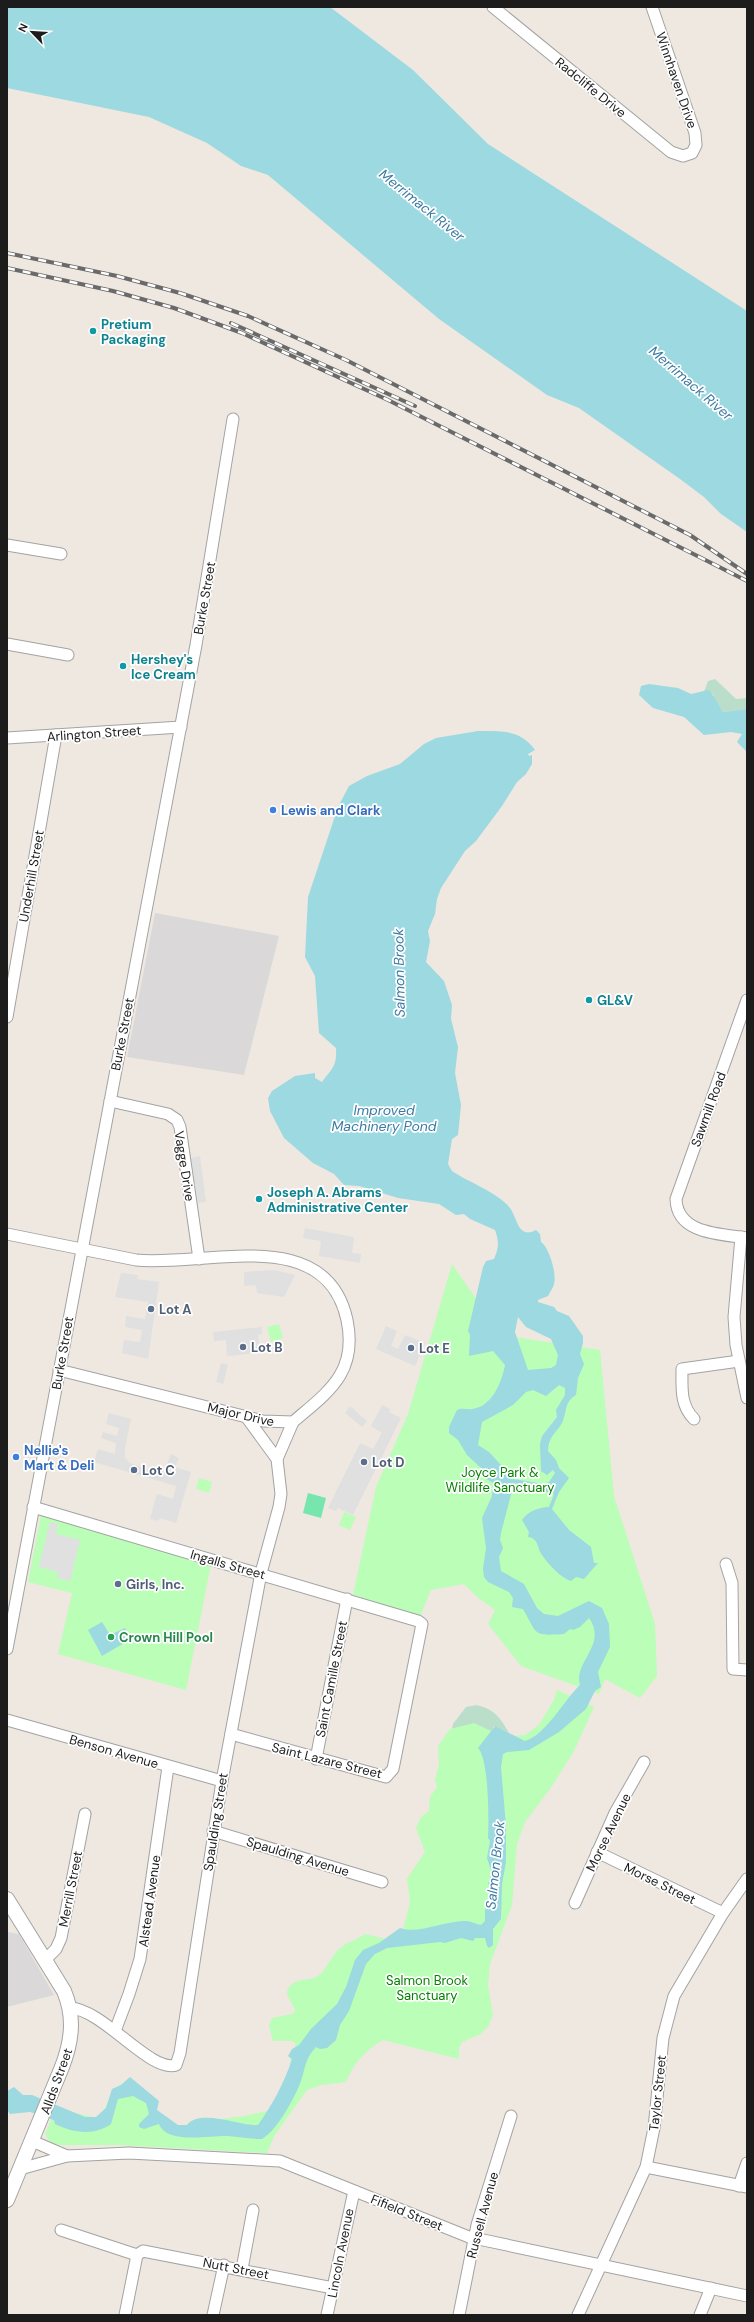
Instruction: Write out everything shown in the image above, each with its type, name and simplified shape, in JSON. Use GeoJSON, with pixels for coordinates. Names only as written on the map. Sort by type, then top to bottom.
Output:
{"type":"FeatureCollection","features":[{"type":"Feature","properties":{"kind":"street","name":"Radcliffe Drive"},"geometry":{"type":"LineString","coordinates":[[493,7],[671,152],[683,156],[692,152]]}},
{"type":"Feature","properties":{"kind":"street","name":"Winnhaven Drive"},"geometry":{"type":"LineString","coordinates":[[652,7],[695,133],[696,145],[692,152]]}},
{"type":"Feature","properties":{"kind":"street","name":"Burke Street"},"geometry":{"type":"LineString","coordinates":[[7,1649],[11,1608],[33,1507],[181,727],[233,419]]}},
{"type":"Feature","properties":{"kind":"street"},"geometry":{"type":"LineString","coordinates":[[7,545],[61,554]]}},
{"type":"Feature","properties":{"kind":"street"},"geometry":{"type":"LineString","coordinates":[[7,644],[68,655]]}},
{"type":"Feature","properties":{"kind":"street","name":"Arlington Street"},"geometry":{"type":"LineString","coordinates":[[7,738],[181,727]]}},
{"type":"Feature","properties":{"kind":"street","name":"Underhill Street"},"geometry":{"type":"LineString","coordinates":[[7,1017],[56,735]]}},
{"type":"Feature","properties":{"kind":"street","name":"Sawmill Road"},"geometry":{"type":"LineString","coordinates":[[744,1237],[699,1229],[688,1225],[680,1218],[676,1210],[676,1200],[747,1000]]}},
{"type":"Feature","properties":{"kind":"street","name":"Vagge Drive"},"geometry":{"type":"LineString","coordinates":[[110,1101],[162,1112],[177,1120],[180,1127],[198,1259]]}},
{"type":"Feature","properties":{"kind":"street","name":"Major Drive"},"geometry":{"type":"LineString","coordinates":[[7,1234],[136,1260],[167,1262],[258,1256],[288,1258],[307,1265],[316,1271],[337,1294],[342,1304],[349,1332],[348,1353],[345,1366],[325,1396],[292,1422],[273,1423],[248,1418],[59,1370]]}},
{"type":"Feature","properties":{"kind":"street"},"geometry":{"type":"LineString","coordinates":[[744,1237],[734,1318],[747,1398]]}},
{"type":"Feature","properties":{"kind":"street"},"geometry":{"type":"LineString","coordinates":[[694,1418],[684,1404],[682,1369],[742,1363]]}},
{"type":"Feature","properties":{"kind":"street"},"geometry":{"type":"LineString","coordinates":[[248,1418],[277,1459]]}},
{"type":"Feature","properties":{"kind":"street","name":"Spaulding Street"},"geometry":{"type":"LineString","coordinates":[[70,2008],[83,2010],[160,2064],[176,2065],[180,2053],[213,1831],[222,1781],[262,1573],[280,1500],[277,1459],[292,1422]]}},
{"type":"Feature","properties":{"kind":"street","name":"Ingalls Street"},"geometry":{"type":"LineString","coordinates":[[33,1507],[262,1573],[418,1621],[422,1624]]}},
{"type":"Feature","properties":{"kind":"street"},"geometry":{"type":"LineString","coordinates":[[726,1564],[732,1583],[733,1669],[747,1670]]}},
{"type":"Feature","properties":{"kind":"street","name":"Saint Camille Street"},"geometry":{"type":"LineString","coordinates":[[316,1759],[347,1599]]}},
{"type":"Feature","properties":{"kind":"street","name":"Saint Lazare Street"},"geometry":{"type":"LineString","coordinates":[[231,1734],[316,1759],[386,1777],[393,1769],[422,1624]]}},
{"type":"Feature","properties":{"kind":"street","name":"Benson Avenue"},"geometry":{"type":"LineString","coordinates":[[7,1720],[168,1767],[222,1781]]}},
{"type":"Feature","properties":{"kind":"street","name":"Morse Avenue"},"geometry":{"type":"LineString","coordinates":[[575,1903],[615,1814],[644,1762]]}},
{"type":"Feature","properties":{"kind":"street","name":"Alstead Avenue"},"geometry":{"type":"LineString","coordinates":[[114,2032],[133,1984],[143,1943],[168,1767]]}},
{"type":"Feature","properties":{"kind":"street","name":"Merrill Street"},"geometry":{"type":"LineString","coordinates":[[46,1959],[56,1949],[60,1938],[85,1814]]}},
{"type":"Feature","properties":{"kind":"street","name":"Spaulding Avenue"},"geometry":{"type":"LineString","coordinates":[[213,1831],[382,1882]]}},
{"type":"Feature","properties":{"kind":"street","name":"Morse Street"},"geometry":{"type":"LineString","coordinates":[[597,1852],[723,1913]]}},
{"type":"Feature","properties":{"kind":"street","name":"Taylor Street"},"geometry":{"type":"LineString","coordinates":[[578,2315],[646,2167],[654,2128],[663,2038],[669,2009],[684,1976],[723,1913],[747,1879]]}},
{"type":"Feature","properties":{"kind":"street","name":"Allds Street"},"geometry":{"type":"LineString","coordinates":[[7,1899],[46,1959],[64,1991],[70,2008],[72,2027],[70,2045],[53,2091],[7,2200]]}},
{"type":"Feature","properties":{"kind":"street","name":"Russell Avenue"},"geometry":{"type":"LineString","coordinates":[[459,2315],[474,2238],[511,2116]]}},
{"type":"Feature","properties":{"kind":"street","name":"Fifield Street"},"geometry":{"type":"LineString","coordinates":[[34,2137],[67,2156]]}},
{"type":"Feature","properties":{"kind":"street","name":"Fifield Street"},"geometry":{"type":"LineString","coordinates":[[20,2169],[67,2156],[129,2153],[258,2159],[287,2164],[474,2238],[601,2263],[747,2296]]}},
{"type":"Feature","properties":{"kind":"street"},"geometry":{"type":"LineString","coordinates":[[646,2167],[743,2186],[747,2163]]}},
{"type":"Feature","properties":{"kind":"street","name":"Lincoln Avenue"},"geometry":{"type":"LineString","coordinates":[[327,2315],[354,2190]]}},
{"type":"Feature","properties":{"kind":"street"},"geometry":{"type":"LineString","coordinates":[[242,2269],[253,2210]]}},
{"type":"Feature","properties":{"kind":"street","name":"Nutt Street"},"geometry":{"type":"LineString","coordinates":[[61,2230],[138,2254],[147,2251],[224,2265],[333,2288]]}},
{"type":"Feature","properties":{"kind":"street"},"geometry":{"type":"LineString","coordinates":[[125,2315],[138,2254]]}},
{"type":"Feature","properties":{"kind":"street"},"geometry":{"type":"LineString","coordinates":[[213,2315],[224,2265]]}},
{"type":"Feature","properties":{"kind":"street"},"geometry":{"type":"LineString","coordinates":[[700,2315],[711,2288]]}},
{"type":"Feature","properties":{"kind":"shaded area"},"geometry":{"type":"Polygon","coordinates":[[[155,913],[279,936],[244,1075],[127,1057],[155,913]]]}},
{"type":"Feature","properties":{"kind":"shaded area"},"geometry":{"type":"Polygon","coordinates":[[[200,1156],[206,1202],[198,1203],[191,1158],[200,1156]]]}},
{"type":"Feature","properties":{"kind":"shaded area"},"geometry":{"type":"Polygon","coordinates":[[[305,1228],[354,1237],[352,1253],[361,1254],[360,1263],[319,1256],[321,1241],[303,1238],[305,1228]]]}},
{"type":"Feature","properties":{"kind":"shaded area"},"geometry":{"type":"Polygon","coordinates":[[[274,1270],[295,1275],[284,1297],[257,1293],[256,1285],[244,1286],[244,1272],[274,1270]]]}},
{"type":"Feature","properties":{"kind":"shaded area","name":"Lot A"},"geometry":{"type":"Polygon","coordinates":[[[121,1273],[138,1275],[137,1279],[159,1282],[148,1359],[122,1353],[124,1340],[140,1342],[142,1330],[125,1327],[126,1316],[145,1319],[148,1302],[115,1297],[121,1273]]]}},
{"type":"Feature","properties":{"kind":"shaded area","name":"Lot E"},"geometry":{"type":"Polygon","coordinates":[[[386,1326],[397,1331],[391,1346],[398,1349],[405,1335],[425,1343],[415,1366],[376,1349],[386,1326]]]}},
{"type":"Feature","properties":{"kind":"shaded area","name":"Lot B"},"geometry":{"type":"Polygon","coordinates":[[[262,1327],[262,1334],[258,1335],[260,1353],[227,1356],[226,1340],[214,1341],[213,1332],[262,1327]]]}},
{"type":"Feature","properties":{"kind":"shaded area"},"geometry":{"type":"Polygon","coordinates":[[[221,1363],[228,1365],[223,1384],[216,1382],[221,1363]]]}},
{"type":"Feature","properties":{"kind":"shaded area","name":"Lot D"},"geometry":{"type":"Polygon","coordinates":[[[382,1405],[390,1409],[389,1412],[401,1418],[353,1515],[338,1508],[336,1511],[328,1508],[360,1443],[373,1449],[382,1433],[371,1426],[382,1405]]]}},
{"type":"Feature","properties":{"kind":"shaded area"},"geometry":{"type":"Polygon","coordinates":[[[350,1406],[367,1421],[362,1427],[345,1413],[350,1406]]]}},
{"type":"Feature","properties":{"kind":"shaded area","name":"Lot C"},"geometry":{"type":"Polygon","coordinates":[[[109,1413],[131,1419],[125,1448],[125,1458],[130,1463],[163,1475],[171,1454],[179,1458],[175,1467],[191,1472],[176,1523],[160,1518],[158,1521],[150,1519],[157,1494],[173,1499],[176,1486],[94,1462],[98,1449],[115,1454],[116,1443],[101,1438],[103,1432],[117,1436],[119,1428],[106,1424],[109,1413]]]}},
{"type":"Feature","properties":{"kind":"shaded area"},"geometry":{"type":"Polygon","coordinates":[[[50,1522],[58,1524],[56,1534],[80,1540],[70,1581],[57,1578],[58,1572],[39,1567],[50,1522]]]}},
{"type":"Feature","properties":{"kind":"shaded area"},"geometry":{"type":"Polygon","coordinates":[[[7,1932],[19,1934],[54,1995],[7,2007],[7,1932]]]}},
{"type":"Feature","properties":{"kind":"green space"},"geometry":{"type":"Polygon","coordinates":[[[715,679],[736,699],[747,698],[747,709],[723,712],[716,703],[713,694],[704,692],[708,681],[715,679]]]}},
{"type":"Feature","properties":{"kind":"green space","name":"Joyce Park & Wildlife Sanctuary"},"geometry":{"type":"Polygon","coordinates":[[[452,1264],[501,1335],[600,1350],[614,1496],[655,1624],[657,1676],[640,1698],[605,1679],[599,1694],[521,1666],[488,1624],[495,1610],[476,1596],[464,1584],[431,1590],[420,1617],[353,1595],[376,1487],[408,1414],[452,1264]]]}},
{"type":"Feature","properties":{"kind":"green space"},"geometry":{"type":"Polygon","coordinates":[[[279,1324],[283,1338],[271,1342],[267,1327],[279,1324]]]}},
{"type":"Feature","properties":{"kind":"green space"},"geometry":{"type":"Polygon","coordinates":[[[199,1478],[212,1482],[209,1493],[196,1489],[199,1478]]]}},
{"type":"Feature","properties":{"kind":"green space"},"geometry":{"type":"Polygon","coordinates":[[[308,1493],[326,1498],[321,1518],[303,1513],[308,1493]]]}},
{"type":"Feature","properties":{"kind":"green space"},"geometry":{"type":"Polygon","coordinates":[[[344,1512],[356,1517],[350,1530],[339,1525],[344,1512]]]}},
{"type":"Feature","properties":{"kind":"green space"},"geometry":{"type":"Polygon","coordinates":[[[41,1515],[211,1564],[186,1690],[58,1654],[72,1593],[28,1582],[41,1515]]]}},
{"type":"Feature","properties":{"kind":"green space","name":"Salmon Brook Sanctuary"},"geometry":{"type":"Polygon","coordinates":[[[557,1690],[594,1707],[574,1751],[552,1786],[525,1822],[517,1844],[512,1905],[490,1964],[488,1986],[493,2015],[489,2025],[481,2034],[462,2042],[459,2048],[459,2059],[383,2040],[366,2052],[356,2063],[346,2082],[321,2085],[307,2090],[274,2136],[267,2153],[119,2145],[54,2145],[49,2141],[45,2134],[56,2108],[96,2118],[104,2110],[115,2089],[122,2084],[173,2124],[185,2127],[209,2120],[238,2117],[268,2111],[275,2105],[291,2065],[290,2056],[296,2048],[295,2043],[292,2041],[273,2041],[269,2026],[272,2018],[295,2012],[295,2009],[287,1995],[288,1989],[295,1982],[318,1976],[340,1948],[365,1934],[386,1939],[403,1930],[410,1902],[407,1879],[425,1852],[416,1828],[421,1817],[429,1811],[430,1797],[437,1787],[435,1780],[439,1764],[438,1746],[450,1729],[474,1723],[504,1737],[525,1735],[539,1725],[554,1700],[557,1690]]]}},
{"type":"Feature","properties":{"kind":"green space"},"geometry":{"type":"Polygon","coordinates":[[[477,1705],[493,1712],[503,1723],[509,1733],[494,1726],[489,1736],[451,1734],[453,1724],[466,1707],[477,1705]]]}},
{"type":"Feature","properties":{"kind":"water","name":"Merrimack River"},"geometry":{"type":"Polygon","coordinates":[[[7,7],[330,7],[413,70],[488,144],[747,311],[747,532],[721,514],[704,497],[680,479],[579,408],[547,395],[439,319],[268,175],[241,166],[207,143],[149,117],[7,88],[7,7]]]}},
{"type":"Feature","properties":{"kind":"water"},"geometry":{"type":"Polygon","coordinates":[[[649,684],[678,688],[691,694],[708,690],[723,712],[747,709],[747,752],[737,742],[742,734],[731,732],[704,735],[684,717],[653,708],[639,695],[641,686],[649,684]]]}},
{"type":"Feature","properties":{"kind":"water","name":"Improved Machinery Pond"},"geometry":{"type":"Polygon","coordinates":[[[478,731],[495,731],[517,735],[530,743],[535,750],[528,754],[529,756],[532,755],[532,764],[526,774],[517,782],[502,806],[476,841],[465,851],[441,888],[437,899],[435,914],[428,931],[430,941],[426,962],[444,981],[452,1005],[451,1019],[458,1047],[455,1073],[461,1105],[458,1135],[452,1139],[448,1164],[452,1171],[490,1192],[504,1202],[510,1208],[522,1230],[525,1232],[530,1232],[536,1230],[540,1234],[541,1242],[547,1249],[552,1261],[555,1280],[554,1286],[548,1296],[538,1300],[538,1302],[554,1307],[557,1311],[569,1316],[583,1336],[580,1354],[584,1364],[578,1378],[576,1395],[569,1401],[564,1419],[549,1442],[548,1451],[556,1460],[559,1468],[569,1478],[559,1492],[552,1509],[569,1530],[591,1547],[594,1563],[598,1563],[584,1579],[576,1577],[571,1581],[563,1577],[555,1570],[540,1553],[534,1539],[528,1537],[529,1532],[522,1520],[534,1510],[549,1507],[554,1494],[514,1483],[501,1533],[500,1540],[503,1548],[499,1557],[501,1571],[524,1584],[537,1608],[544,1614],[558,1616],[589,1601],[602,1608],[609,1624],[610,1647],[598,1672],[601,1687],[595,1691],[586,1709],[559,1732],[529,1750],[507,1752],[503,1754],[501,1767],[506,1826],[506,1862],[502,1884],[501,1919],[493,1929],[493,1945],[489,1948],[485,1938],[475,1938],[473,1941],[461,1938],[445,1943],[440,1942],[387,1948],[375,1954],[366,1964],[349,2011],[340,2025],[336,2040],[327,2048],[320,2049],[316,2047],[312,2052],[307,2061],[299,2086],[288,2107],[268,2135],[262,2139],[228,2136],[190,2138],[171,2135],[164,2131],[159,2124],[144,2129],[139,2127],[139,2124],[149,2114],[146,2103],[133,2096],[118,2099],[111,2124],[91,2132],[76,2131],[62,2127],[55,2124],[54,2120],[30,2112],[10,2114],[7,2110],[7,2091],[14,2087],[23,2095],[32,2095],[85,2117],[96,2117],[106,2108],[112,2089],[121,2085],[130,2077],[159,2101],[157,2110],[178,2125],[187,2125],[193,2120],[202,2118],[211,2118],[258,2125],[273,2102],[281,2086],[292,2059],[288,2056],[292,2049],[299,2045],[311,2029],[337,2004],[346,1987],[355,1960],[363,1950],[379,1943],[400,1928],[407,1930],[424,1929],[458,1921],[470,1921],[481,1925],[485,1921],[485,1910],[491,1887],[488,1884],[492,1873],[487,1858],[490,1841],[488,1838],[486,1777],[482,1754],[478,1748],[495,1726],[525,1741],[540,1732],[580,1685],[579,1677],[581,1669],[593,1645],[595,1637],[594,1628],[589,1618],[580,1627],[573,1630],[570,1629],[564,1634],[541,1634],[534,1629],[523,1609],[512,1607],[513,1598],[509,1592],[488,1582],[484,1577],[483,1569],[486,1548],[482,1518],[492,1496],[493,1483],[480,1475],[482,1469],[467,1455],[458,1440],[449,1433],[449,1427],[457,1410],[472,1409],[485,1404],[495,1393],[504,1372],[505,1365],[493,1351],[469,1356],[470,1335],[468,1331],[483,1267],[486,1261],[494,1259],[498,1248],[495,1230],[470,1219],[464,1214],[456,1215],[439,1204],[398,1198],[359,1186],[344,1185],[334,1174],[313,1163],[284,1138],[270,1111],[268,1098],[272,1091],[295,1076],[315,1073],[315,1078],[322,1082],[333,1067],[336,1059],[336,1048],[319,1033],[315,976],[305,957],[308,897],[338,807],[349,786],[367,776],[400,764],[424,744],[436,738],[478,731]],[[518,1317],[515,1332],[528,1370],[551,1368],[556,1365],[558,1355],[551,1339],[526,1327],[518,1317]],[[559,1385],[546,1396],[533,1390],[526,1392],[513,1405],[482,1422],[478,1445],[489,1452],[514,1479],[543,1484],[549,1482],[555,1473],[553,1470],[547,1475],[541,1471],[540,1444],[542,1436],[557,1417],[556,1410],[565,1395],[565,1388],[559,1385]]]}},
{"type":"Feature","properties":{"kind":"water","name":"Crown Hill Pool"},"geometry":{"type":"Polygon","coordinates":[[[102,1622],[110,1635],[125,1628],[131,1639],[102,1656],[88,1630],[102,1622]]]}},
{"type":"Feature","properties":{"kind":"railway"},"geometry":{"type":"LineString","coordinates":[[7,253],[117,276],[180,293],[248,316],[346,360],[690,535],[747,574]]}},
{"type":"Feature","properties":{"kind":"railway"},"geometry":{"type":"LineString","coordinates":[[7,268],[113,291],[174,308],[242,333],[388,400],[747,581]]}},
{"type":"Feature","properties":{"kind":"railway"},"geometry":{"type":"LineString","coordinates":[[231,323],[415,406]]}},
{"type":"Feature","properties":{"kind":"place","name":"Pretium Packaging"},"geometry":{"type":"Point","coordinates":[93,331]}},
{"type":"Feature","properties":{"kind":"place","name":"Hershey's Ice Cream"},"geometry":{"type":"Point","coordinates":[123,666]}},
{"type":"Feature","properties":{"kind":"place","name":"Lewis and Clark"},"geometry":{"type":"Point","coordinates":[273,810]}},
{"type":"Feature","properties":{"kind":"place","name":"GL&V"},"geometry":{"type":"Point","coordinates":[589,1000]}},
{"type":"Feature","properties":{"kind":"place","name":"Joseph A. Abrams Administrative Center"},"geometry":{"type":"Point","coordinates":[259,1199]}},
{"type":"Feature","properties":{"kind":"place","name":"Lot A"},"geometry":{"type":"Point","coordinates":[151,1309]}},
{"type":"Feature","properties":{"kind":"place","name":"Lot B"},"geometry":{"type":"Point","coordinates":[243,1347]}},
{"type":"Feature","properties":{"kind":"place","name":"Lot E"},"geometry":{"type":"Point","coordinates":[411,1348]}},
{"type":"Feature","properties":{"kind":"place","name":"Nellie's Mart & Deli"},"geometry":{"type":"Point","coordinates":[16,1457]}},
{"type":"Feature","properties":{"kind":"place","name":"Lot D"},"geometry":{"type":"Point","coordinates":[364,1462]}},
{"type":"Feature","properties":{"kind":"place","name":"Lot C"},"geometry":{"type":"Point","coordinates":[134,1470]}},
{"type":"Feature","properties":{"kind":"place","name":"Girls, Inc."},"geometry":{"type":"Point","coordinates":[118,1584]}},
{"type":"Feature","properties":{"kind":"place","name":"Crown Hill Pool"},"geometry":{"type":"Point","coordinates":[111,1637]}},
{"type":"Feature","properties":{"kind":"water label","name":"Salmon Brook"},"geometry":{"type":"Point","coordinates":[399,973]}},
{"type":"Feature","properties":{"kind":"water label","name":"Salmon Brook"},"geometry":{"type":"Point","coordinates":[495,1865]}}]}
